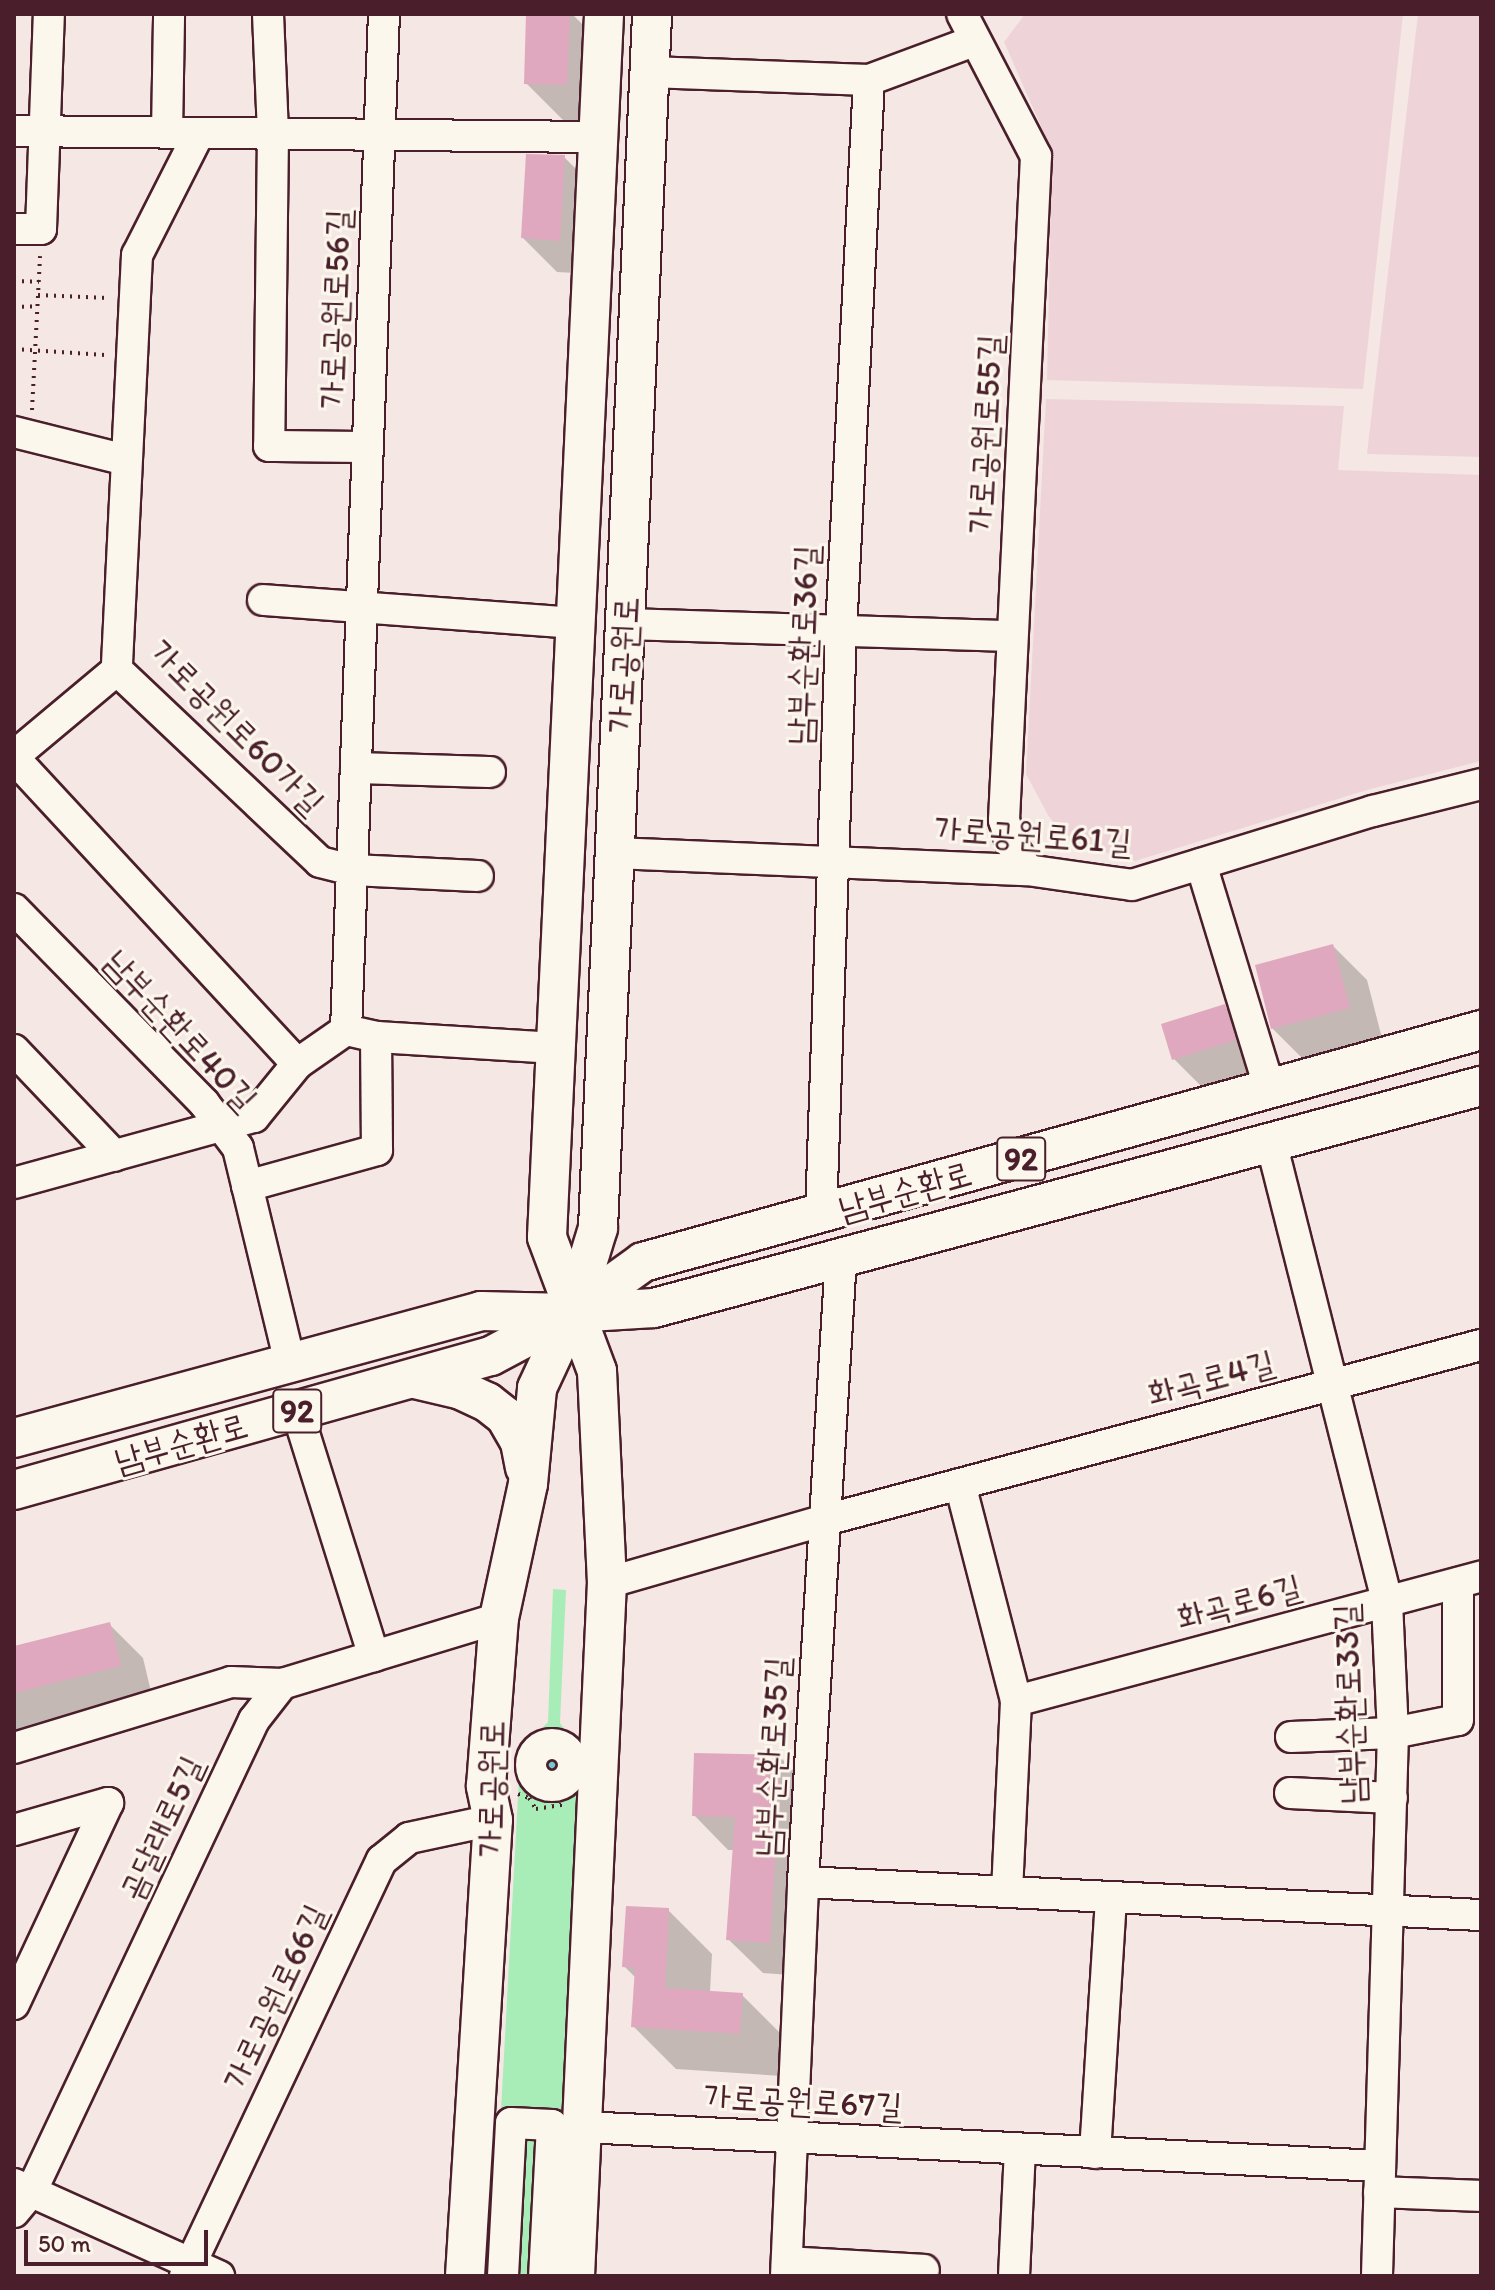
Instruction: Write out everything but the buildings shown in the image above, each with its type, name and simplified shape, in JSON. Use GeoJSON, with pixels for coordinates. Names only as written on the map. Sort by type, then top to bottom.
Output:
{"type":"FeatureCollection","features":[{"type":"Feature","properties":{"kind":"main road","name":"가로공원로"},"geometry":{"type":"LineString","coordinates":[[575,2276],[607,1583],[597,1371],[572,1313],[547,1237],[604,14]]}},
{"type":"Feature","properties":{"kind":"main road","name":"가로공원로"},"geometry":{"type":"LineString","coordinates":[[465,2276],[493,1820],[486,1786],[499,1618],[528,1484],[537,1388],[572,1313],[598,1228],[652,14]]}},
{"type":"Feature","properties":{"kind":"main road","name":"남부순환로"},"geometry":{"type":"LineString","coordinates":[[14,1490],[491,1356],[572,1313],[643,1262],[1481,1030]]}},
{"type":"Feature","properties":{"kind":"main road","name":"남부순환로"},"geometry":{"type":"LineString","coordinates":[[14,1438],[481,1311],[572,1313],[654,1308],[1481,1086]]}},
{"type":"Feature","properties":{"kind":"main road"},"geometry":{"type":"LineString","coordinates":[[413,1378],[461,1390],[487,1402],[505,1416],[520,1442],[528,1484]]}},
{"type":"Feature","properties":{"kind":"street"},"geometry":{"type":"LineString","coordinates":[[28,229],[44,132],[49,14]]}},
{"type":"Feature","properties":{"kind":"street"},"geometry":{"type":"LineString","coordinates":[[167,133],[169,14]]}},
{"type":"Feature","properties":{"kind":"street"},"geometry":{"type":"LineString","coordinates":[[268,14],[273,134],[269,446],[368,447]]}},
{"type":"Feature","properties":{"kind":"street","name":"가로공원로56길"},"geometry":{"type":"LineString","coordinates":[[346,1030],[384,14]]}},
{"type":"Feature","properties":{"kind":"street"},"geometry":{"type":"LineString","coordinates":[[649,72],[869,80],[968,28]]}},
{"type":"Feature","properties":{"kind":"street","name":"가로공원로55길"},"geometry":{"type":"LineString","coordinates":[[968,28],[1036,156],[1004,820],[1011,843],[1027,870]]}},
{"type":"Feature","properties":{"kind":"street","name":"남부순환로36길"},"geometry":{"type":"LineString","coordinates":[[821,1215],[841,631],[869,80]]}},
{"type":"Feature","properties":{"kind":"street"},"geometry":{"type":"LineString","coordinates":[[14,131],[598,137]]}},
{"type":"Feature","properties":{"kind":"street","name":"가로공원로60가길"},"geometry":{"type":"LineString","coordinates":[[199,133],[137,255],[117,670],[320,862],[352,870]]}},
{"type":"Feature","properties":{"kind":"street"},"geometry":{"type":"LineString","coordinates":[[22,435],[126,460]]}},
{"type":"Feature","properties":{"kind":"street"},"geometry":{"type":"LineString","coordinates":[[263,600],[362,606]]}},
{"type":"Feature","properties":{"kind":"street","name":"가로공원로"},"geometry":{"type":"LineString","coordinates":[[362,606],[577,623]]}},
{"type":"Feature","properties":{"kind":"street"},"geometry":{"type":"LineString","coordinates":[[625,624],[1012,636]]}},
{"type":"Feature","properties":{"kind":"street"},"geometry":{"type":"LineString","coordinates":[[117,670],[14,757],[297,1064]]}},
{"type":"Feature","properties":{"kind":"street"},"geometry":{"type":"LineString","coordinates":[[356,768],[490,772]]}},
{"type":"Feature","properties":{"kind":"street","name":"가로공원로61길"},"geometry":{"type":"LineString","coordinates":[[614,853],[1027,870],[1132,885],[1373,811],[1481,784]]}},
{"type":"Feature","properties":{"kind":"street"},"geometry":{"type":"LineString","coordinates":[[1201,864],[1270,1089]]}},
{"type":"Feature","properties":{"kind":"street"},"geometry":{"type":"LineString","coordinates":[[352,870],[478,876]]}},
{"type":"Feature","properties":{"kind":"street","name":"남부순환로40길"},"geometry":{"type":"LineString","coordinates":[[14,909],[204,1103],[238,1148],[290,1363]]}},
{"type":"Feature","properties":{"kind":"street"},"geometry":{"type":"LineString","coordinates":[[14,1183],[254,1117],[297,1064],[346,1030],[376,1037],[557,1048]]}},
{"type":"Feature","properties":{"kind":"street"},"geometry":{"type":"LineString","coordinates":[[247,1186],[377,1150],[376,1037]]}},
{"type":"Feature","properties":{"kind":"street"},"geometry":{"type":"LineString","coordinates":[[14,1050],[115,1156]]}},
{"type":"Feature","properties":{"kind":"street","name":"남부순환로33길"},"geometry":{"type":"LineString","coordinates":[[1271,1142],[1387,1602],[1393,1733],[1377,2276]]}},
{"type":"Feature","properties":{"kind":"street","name":"남부순환로35길"},"geometry":{"type":"LineString","coordinates":[[841,1258],[803,1882],[786,2269],[924,2270]]}},
{"type":"Feature","properties":{"kind":"street","name":"화곡로4길"},"geometry":{"type":"LineString","coordinates":[[607,1583],[825,1520],[1481,1345]]}},
{"type":"Feature","properties":{"kind":"street"},"geometry":{"type":"LineString","coordinates":[[297,1411],[374,1656]]}},
{"type":"Feature","properties":{"kind":"street"},"geometry":{"type":"LineString","coordinates":[[960,1484],[1016,1701],[1007,1892]]}},
{"type":"Feature","properties":{"kind":"street"},"geometry":{"type":"LineString","coordinates":[[1291,1737],[1393,1733],[1458,1720],[1469,1580]]}},
{"type":"Feature","properties":{"kind":"street","name":"화곡로6길"},"geometry":{"type":"LineString","coordinates":[[1016,1701],[1469,1580]]}},
{"type":"Feature","properties":{"kind":"street"},"geometry":{"type":"LineString","coordinates":[[14,1748],[231,1682],[282,1684],[499,1618]]}},
{"type":"Feature","properties":{"kind":"street","name":"곰달래로5길"},"geometry":{"type":"LineString","coordinates":[[20,2196],[254,1720],[282,1684]]}},
{"type":"Feature","properties":{"kind":"street"},"geometry":{"type":"LineString","coordinates":[[530,1768],[537,1780],[550,1786],[564,1782],[572,1771]]}},
{"type":"Feature","properties":{"kind":"street"},"geometry":{"type":"LineString","coordinates":[[1290,1793],[1392,1798]]}},
{"type":"Feature","properties":{"kind":"street"},"geometry":{"type":"LineString","coordinates":[[14,1830],[108,1803],[14,2004]]}},
{"type":"Feature","properties":{"kind":"street","name":"가로공원로66길"},"geometry":{"type":"LineString","coordinates":[[188,2270],[382,1860],[409,1838],[493,1820]]}},
{"type":"Feature","properties":{"kind":"street"},"geometry":{"type":"LineString","coordinates":[[803,1882],[1481,1915]]}},
{"type":"Feature","properties":{"kind":"street"},"geometry":{"type":"LineString","coordinates":[[1095,2153],[1111,1897]]}},
{"type":"Feature","properties":{"kind":"street"},"geometry":{"type":"LineString","coordinates":[[503,2276],[511,2123],[552,2125],[544,2276]]}},
{"type":"Feature","properties":{"kind":"street","name":"가로공원로67길"},"geometry":{"type":"LineString","coordinates":[[582,2127],[1095,2153],[1379,2179],[1481,2196]]}},
{"type":"Feature","properties":{"kind":"street"},"geometry":{"type":"LineString","coordinates":[[1014,2276],[1020,2149]]}},
{"type":"Feature","properties":{"kind":"street"},"geometry":{"type":"LineString","coordinates":[[20,2196],[188,2270],[219,2276]]}},
{"type":"Feature","properties":{"kind":"path"},"geometry":{"type":"LineString","coordinates":[[22,435],[34,351],[39,282],[28,229]]}},
{"type":"Feature","properties":{"kind":"path"},"geometry":{"type":"LineString","coordinates":[[14,281],[39,282]]}},
{"type":"Feature","properties":{"kind":"path"},"geometry":{"type":"LineString","coordinates":[[38,295],[134,299]]}},
{"type":"Feature","properties":{"kind":"path"},"geometry":{"type":"LineString","coordinates":[[14,307],[38,306]]}},
{"type":"Feature","properties":{"kind":"path"},"geometry":{"type":"LineString","coordinates":[[14,349],[131,356]]}},
{"type":"Feature","properties":{"kind":"path"},"geometry":{"type":"LineString","coordinates":[[529,1798],[536,1809],[550,1809],[570,1802]]}},
{"type":"Feature","properties":{"kind":"shaded area"},"geometry":{"type":"Polygon","coordinates":[[[1025,14],[1403,14],[1363,389],[1047,380],[1052,151],[1004,42],[1025,14]]]}},
{"type":"Feature","properties":{"kind":"shaded area"},"geometry":{"type":"Polygon","coordinates":[[[1418,14],[1481,14],[1481,457],[1367,454],[1418,14]]]}},
{"type":"Feature","properties":{"kind":"shaded area"},"geometry":{"type":"Polygon","coordinates":[[[1046,399],[1344,406],[1338,470],[1481,475],[1481,761],[1367,790],[1135,861],[1067,841],[1048,815],[1026,774],[1046,399]]]}},
{"type":"Feature","properties":{"kind":"green space"},"geometry":{"type":"Polygon","coordinates":[[[553,1589],[566,1590],[560,1723],[578,1748],[581,1762],[556,2276],[492,2276],[520,1760],[527,1744],[548,1722],[553,1589]]]}},
{"type":"Feature","properties":{"kind":"water"},"geometry":{"type":"Polygon","coordinates":[[[552,1751],[562,1755],[566,1765],[562,1775],[552,1779],[542,1775],[538,1765],[542,1755],[552,1751]]]}}]}
